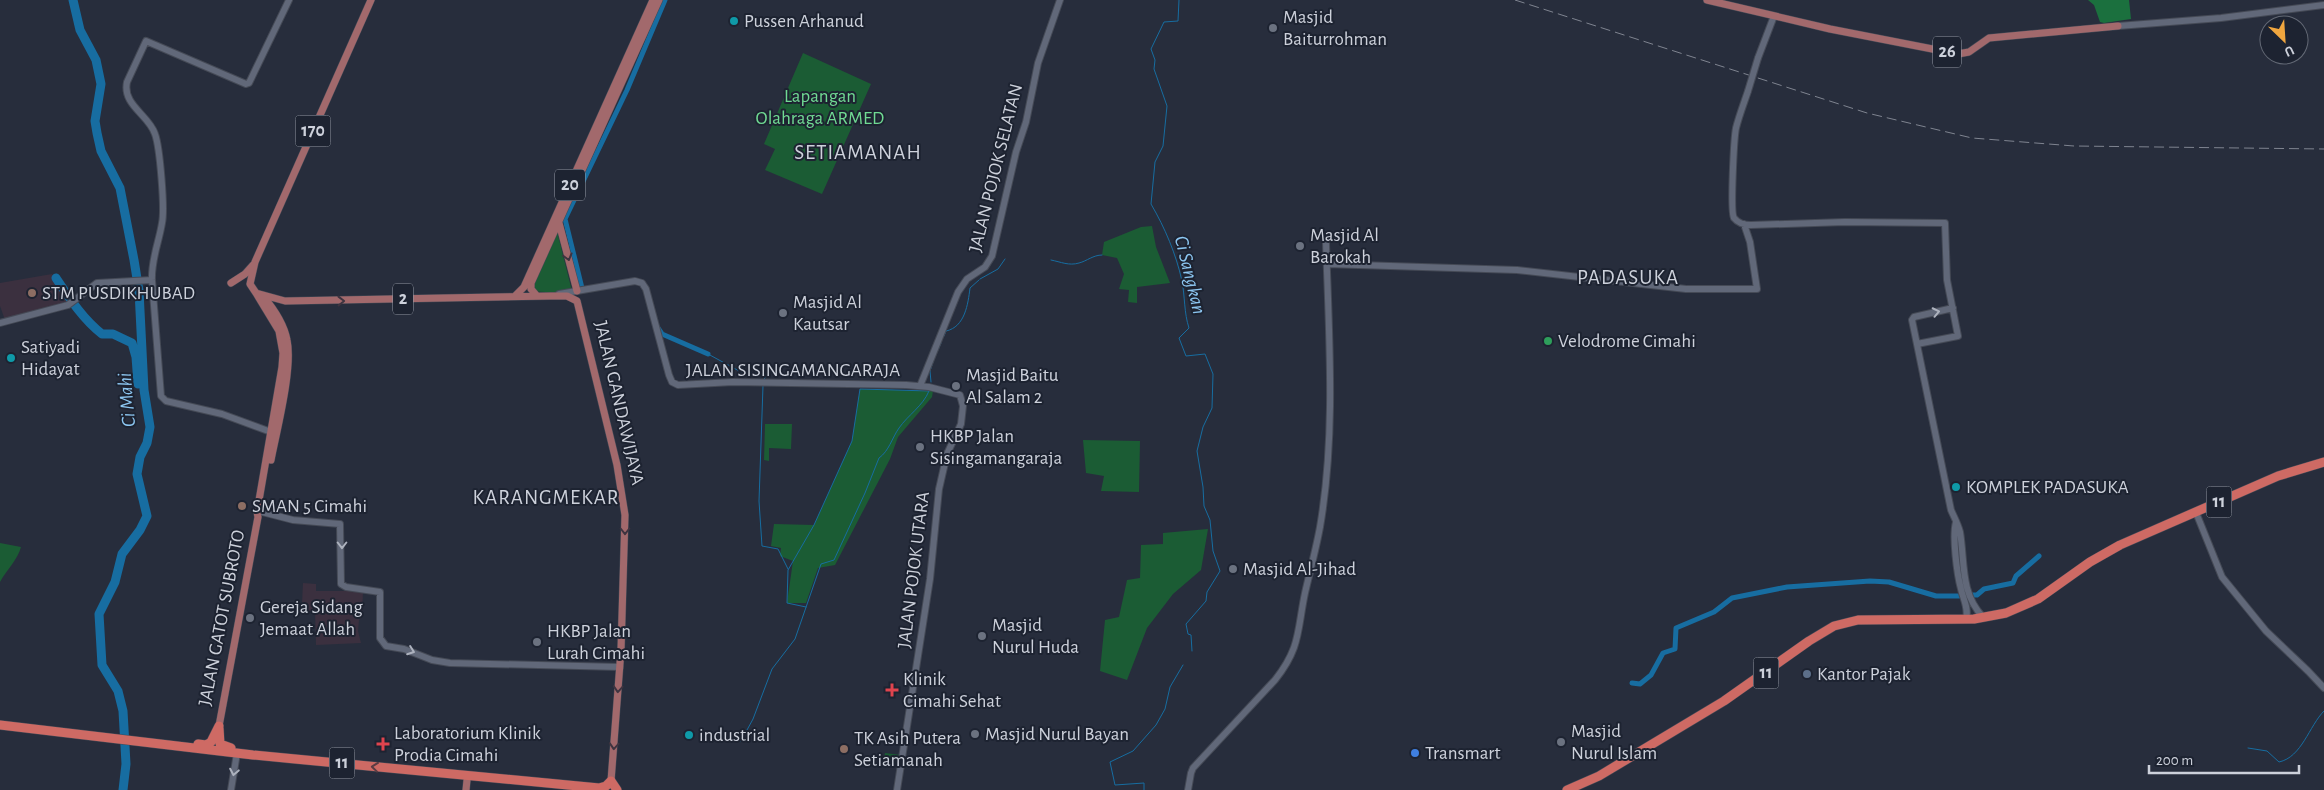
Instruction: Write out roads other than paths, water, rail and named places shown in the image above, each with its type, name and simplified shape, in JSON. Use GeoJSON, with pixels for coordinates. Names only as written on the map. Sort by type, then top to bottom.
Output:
{"type":"FeatureCollection","features":[{"type":"Feature","properties":{"kind":"highway","name":"11"},"geometry":{"type":"LineString","coordinates":[[1567,790],[1599,776],[1724,701],[1808,641],[1834,626],[1851,621],[1875,619],[1966,619],[1983,618],[2006,613],[2030,604],[2100,555],[2157,528],[2278,476],[2324,462]]}},
{"type":"Feature","properties":{"kind":"highway","name":"11"},"geometry":{"type":"LineString","coordinates":[[2153,531],[2158,531],[2197,515],[2280,480],[2286,475]]}},
{"type":"Feature","properties":{"kind":"highway","name":"11"},"geometry":{"type":"LineString","coordinates":[[0,719],[237,753],[424,772],[432,771],[600,788],[606,786],[611,781]]}},
{"type":"Feature","properties":{"kind":"highway","name":"11"},"geometry":{"type":"LineString","coordinates":[[0,725],[206,745],[211,742],[218,726]]}},
{"type":"Feature","properties":{"kind":"highway","name":"11"},"geometry":{"type":"LineString","coordinates":[[218,726],[221,746],[253,750],[260,754]]}},
{"type":"Feature","properties":{"kind":"highway","name":"11"},"geometry":{"type":"LineString","coordinates":[[424,772],[431,776],[467,785],[568,790]]}},
{"type":"Feature","properties":{"kind":"highway"},"geometry":{"type":"LineString","coordinates":[[611,781],[617,790]]}},
{"type":"Feature","properties":{"kind":"main road"},"geometry":{"type":"LineString","coordinates":[[272,436],[222,414],[166,401],[162,398],[152,280],[152,266],[163,218],[157,145],[152,126],[131,101],[126,89],[127,82],[146,41],[249,83],[289,0]]}},
{"type":"Feature","properties":{"kind":"main road","name":"JALAN GATOT SUBROTO"},"geometry":{"type":"LineString","coordinates":[[218,726],[260,514],[257,512],[280,399],[283,353],[279,331],[275,317],[258,300],[260,294],[250,284],[255,262],[371,0]]}},
{"type":"Feature","properties":{"kind":"main road","name":"20"},"geometry":{"type":"LineString","coordinates":[[537,296],[531,289],[531,283],[559,223],[653,0]]}},
{"type":"Feature","properties":{"kind":"main road","name":"20"},"geometry":{"type":"LineString","coordinates":[[635,46],[659,0]]}},
{"type":"Feature","properties":{"kind":"main road","name":"JALAN POJOK SELATAN"},"geometry":{"type":"LineString","coordinates":[[920,386],[958,292],[967,279],[985,267],[992,256],[1012,167],[1026,122],[1038,63],[1060,0]]}},
{"type":"Feature","properties":{"kind":"main road","name":"26"},"geometry":{"type":"LineString","coordinates":[[1707,0],[1830,29],[1958,54],[1969,52],[1988,38],[2118,26]]}},
{"type":"Feature","properties":{"kind":"main road"},"geometry":{"type":"LineString","coordinates":[[2118,26],[2221,18],[2324,5]]}},
{"type":"Feature","properties":{"kind":"main road"},"geometry":{"type":"LineString","coordinates":[[1774,16],[1758,58],[1736,129],[1732,199],[1734,218],[1744,224],[1945,222],[1945,266],[1958,336],[1917,344]]}},
{"type":"Feature","properties":{"kind":"main road","name":"20"},"geometry":{"type":"LineString","coordinates":[[514,296],[524,287],[616,89]]}},
{"type":"Feature","properties":{"kind":"main road"},"geometry":{"type":"LineString","coordinates":[[559,223],[577,291]]}},
{"type":"Feature","properties":{"kind":"main road"},"geometry":{"type":"LineString","coordinates":[[1327,264],[1533,271],[1686,289],[1757,289],[1750,242],[1744,224]]}},
{"type":"Feature","properties":{"kind":"main road"},"geometry":{"type":"LineString","coordinates":[[1188,790],[1190,773],[1193,768],[1284,669],[1298,639],[1305,593],[1320,525],[1326,463],[1330,386],[1326,243]]}},
{"type":"Feature","properties":{"kind":"main road","name":"170"},"geometry":{"type":"LineString","coordinates":[[231,283],[245,274],[255,262]]}},
{"type":"Feature","properties":{"kind":"main road"},"geometry":{"type":"LineString","coordinates":[[0,323],[70,304],[97,283],[152,280]]}},
{"type":"Feature","properties":{"kind":"main road","name":"JALAN SISINGAMANGARAJA"},"geometry":{"type":"LineString","coordinates":[[551,296],[636,281],[640,282],[646,289],[666,368],[674,384],[920,386],[954,392],[960,395]]}},
{"type":"Feature","properties":{"kind":"main road","name":"2"},"geometry":{"type":"LineString","coordinates":[[260,294],[292,301],[551,296]]}},
{"type":"Feature","properties":{"kind":"main road","name":"JALAN GANDAWIJAYA"},"geometry":{"type":"LineString","coordinates":[[551,296],[571,297],[580,304],[621,483],[625,526],[620,667],[611,781]]}},
{"type":"Feature","properties":{"kind":"main road"},"geometry":{"type":"LineString","coordinates":[[275,317],[282,305],[292,301]]}},
{"type":"Feature","properties":{"kind":"main road"},"geometry":{"type":"LineString","coordinates":[[1953,308],[1912,318],[1951,510],[1960,533],[1965,584],[1972,603],[1983,618]]}},
{"type":"Feature","properties":{"kind":"main road","name":"JALAN POJOK UTARA"},"geometry":{"type":"LineString","coordinates":[[897,790],[930,579],[939,488],[948,454],[961,424],[963,406],[960,395]]}},
{"type":"Feature","properties":{"kind":"main road"},"geometry":{"type":"LineString","coordinates":[[260,514],[293,520],[340,524],[341,584],[346,588],[380,592],[380,638],[386,646],[404,649],[432,660],[450,663],[620,667]]}},
{"type":"Feature","properties":{"kind":"main road"},"geometry":{"type":"LineString","coordinates":[[2197,515],[2222,577],[2266,631],[2324,688]]}},
{"type":"Feature","properties":{"kind":"main road"},"geometry":{"type":"LineString","coordinates":[[1956,522],[1955,534],[1959,582],[1967,610],[1966,619]]}},
{"type":"Feature","properties":{"kind":"main road"},"geometry":{"type":"LineString","coordinates":[[231,790],[237,753]]}},
{"type":"Feature","properties":{"kind":"waterway","name":"Ci Mahi"},"geometry":{"type":"LineString","coordinates":[[73,0],[80,30],[96,60],[101,84],[95,121],[97,133],[101,151],[120,188],[134,260],[139,291],[144,390],[150,427],[147,443],[140,457],[137,474],[147,516],[140,530],[122,554],[115,582],[99,614],[102,665],[118,691],[123,711],[126,764],[123,790]]}},
{"type":"Feature","properties":{"kind":"waterway"},"geometry":{"type":"LineString","coordinates":[[582,288],[565,219],[627,90],[665,0]]}},
{"type":"Feature","properties":{"kind":"waterway","name":"Ci Sangkan"},"geometry":{"type":"LineString","coordinates":[[1179,0],[1178,21],[1164,22],[1151,49],[1155,60],[1154,69],[1167,106],[1163,146],[1155,162],[1151,204],[1170,241],[1182,281],[1189,328],[1179,338],[1186,356],[1205,354],[1213,374],[1212,408],[1203,427],[1197,451],[1204,506],[1210,520],[1213,551],[1220,571],[1207,592],[1206,601],[1186,624],[1188,634],[1191,635],[1192,651]]}},
{"type":"Feature","properties":{"kind":"waterway"},"geometry":{"type":"LineString","coordinates":[[1051,260],[1075,264],[1102,255]]}},
{"type":"Feature","properties":{"kind":"waterway"},"geometry":{"type":"LineString","coordinates":[[980,279],[998,269],[1005,259]]}},
{"type":"Feature","properties":{"kind":"waterway"},"geometry":{"type":"LineString","coordinates":[[56,278],[77,308],[102,334],[113,334],[132,343],[136,357],[138,384]]}},
{"type":"Feature","properties":{"kind":"waterway"},"geometry":{"type":"LineString","coordinates":[[944,336],[946,331],[952,329],[961,320],[967,308],[970,288],[979,280]]}},
{"type":"Feature","properties":{"kind":"waterway"},"geometry":{"type":"LineString","coordinates":[[658,328],[662,334],[708,354]]}},
{"type":"Feature","properties":{"kind":"waterway"},"geometry":{"type":"LineString","coordinates":[[938,350],[941,343]]}},
{"type":"Feature","properties":{"kind":"waterway"},"geometry":{"type":"LineString","coordinates":[[708,354],[741,372],[766,374],[764,380]]}},
{"type":"Feature","properties":{"kind":"waterway"},"geometry":{"type":"LineString","coordinates":[[931,382],[930,371],[935,356]]}},
{"type":"Feature","properties":{"kind":"waterway"},"geometry":{"type":"LineString","coordinates":[[763,386],[759,501],[762,546],[778,549],[788,569]]}},
{"type":"Feature","properties":{"kind":"waterway"},"geometry":{"type":"LineString","coordinates":[[806,607],[787,603],[788,570],[814,525],[852,441],[860,389],[929,391]]}},
{"type":"Feature","properties":{"kind":"waterway"},"geometry":{"type":"LineString","coordinates":[[741,741],[753,719],[772,669],[795,639],[821,564],[834,560],[879,458],[888,448],[899,428],[923,401],[929,391]]}},
{"type":"Feature","properties":{"kind":"waterway"},"geometry":{"type":"LineString","coordinates":[[1972,595],[1977,595],[1984,589],[2013,583],[2016,576],[2039,556]]}},
{"type":"Feature","properties":{"kind":"waterway"},"geometry":{"type":"LineString","coordinates":[[1632,683],[1640,684],[1651,675],[1663,653],[1675,649],[1676,628],[1714,612],[1732,598],[1787,587],[1870,581],[1889,582],[1936,596],[1959,596]]}},
{"type":"Feature","properties":{"kind":"waterway","name":"Ci Sangkan"},"geometry":{"type":"LineString","coordinates":[[1144,790],[1144,783],[1115,785],[1110,762],[1133,751],[1156,725],[1165,709],[1170,687],[1183,665]]}},
{"type":"Feature","properties":{"kind":"waterway"},"geometry":{"type":"LineString","coordinates":[[2248,748],[2267,751],[2279,762],[2287,759],[2299,748],[2324,711]]}},
{"type":"Feature","properties":{"kind":"railway"},"geometry":{"type":"LineString","coordinates":[[1515,0],[1867,113],[1972,138],[2074,146],[2324,149]]}},
{"type":"Feature","properties":{"kind":"place","name":"Pussen Arhanud"},"geometry":{"type":"Point","coordinates":[734,21]}},
{"type":"Feature","properties":{"kind":"place","name":"Masjid Baiturrohman"},"geometry":{"type":"Point","coordinates":[1273,28]}},
{"type":"Feature","properties":{"kind":"place","name":"Masjid Al Barokah"},"geometry":{"type":"Point","coordinates":[1300,246]}},
{"type":"Feature","properties":{"kind":"place","name":"STM PUSDIKHUBAD"},"geometry":{"type":"Point","coordinates":[32,293]}},
{"type":"Feature","properties":{"kind":"place","name":"Masjid Al Kautsar"},"geometry":{"type":"Point","coordinates":[783,313]}},
{"type":"Feature","properties":{"kind":"place","name":"Velodrome Cimahi"},"geometry":{"type":"Point","coordinates":[1548,341]}},
{"type":"Feature","properties":{"kind":"place","name":"Satiyadi Hidayat"},"geometry":{"type":"Point","coordinates":[11,358]}},
{"type":"Feature","properties":{"kind":"place","name":"Masjid Baitu Al Salam 2"},"geometry":{"type":"Point","coordinates":[956,386]}},
{"type":"Feature","properties":{"kind":"place","name":"HKBP Jalan Sisingamangaraja"},"geometry":{"type":"Point","coordinates":[920,447]}},
{"type":"Feature","properties":{"kind":"place","name":"KOMPLEK PADASUKA"},"geometry":{"type":"Point","coordinates":[1956,487]}},
{"type":"Feature","properties":{"kind":"place","name":"SMAN 5 Cimahi"},"geometry":{"type":"Point","coordinates":[242,506]}},
{"type":"Feature","properties":{"kind":"place","name":"Masjid Al-Jihad"},"geometry":{"type":"Point","coordinates":[1233,569]}},
{"type":"Feature","properties":{"kind":"place","name":"Gereja Sidang Jemaat Allah"},"geometry":{"type":"Point","coordinates":[250,618]}},
{"type":"Feature","properties":{"kind":"place","name":"Masjid Nurul Huda"},"geometry":{"type":"Point","coordinates":[982,636]}},
{"type":"Feature","properties":{"kind":"place","name":"HKBP Jalan Lurah Cimahi"},"geometry":{"type":"Point","coordinates":[537,642]}},
{"type":"Feature","properties":{"kind":"place","name":"Kantor Pajak"},"geometry":{"type":"Point","coordinates":[1807,674]}},
{"type":"Feature","properties":{"kind":"place","name":"Klinik Cimahi Sehat"},"geometry":{"type":"Point","coordinates":[892,690]}},
{"type":"Feature","properties":{"kind":"place","name":"Masjid Nurul Bayan"},"geometry":{"type":"Point","coordinates":[975,734]}},
{"type":"Feature","properties":{"kind":"place","name":"industrial"},"geometry":{"type":"Point","coordinates":[689,735]}},
{"type":"Feature","properties":{"kind":"place","name":"Masjid Nurul Islam"},"geometry":{"type":"Point","coordinates":[1561,742]}},
{"type":"Feature","properties":{"kind":"place","name":"Laboratorium Klinik Prodia Cimahi"},"geometry":{"type":"Point","coordinates":[383,744]}},
{"type":"Feature","properties":{"kind":"place","name":"TK Asih Putera Setiamanah"},"geometry":{"type":"Point","coordinates":[844,749]}},
{"type":"Feature","properties":{"kind":"place","name":"Transmart"},"geometry":{"type":"Point","coordinates":[1415,753]}},
{"type":"Feature","properties":{"kind":"district","name":"SETIAMANAH"},"geometry":{"type":"Point","coordinates":[858,152]}},
{"type":"Feature","properties":{"kind":"district","name":"PADASUKA"},"geometry":{"type":"Point","coordinates":[1628,277]}},
{"type":"Feature","properties":{"kind":"district","name":"KARANGMEKAR"},"geometry":{"type":"Point","coordinates":[546,497]}},
{"type":"Feature","properties":{"kind":"park label","name":"Lapangan Olahraga ARMED"},"geometry":{"type":"Point","coordinates":[820,107]}}]}
